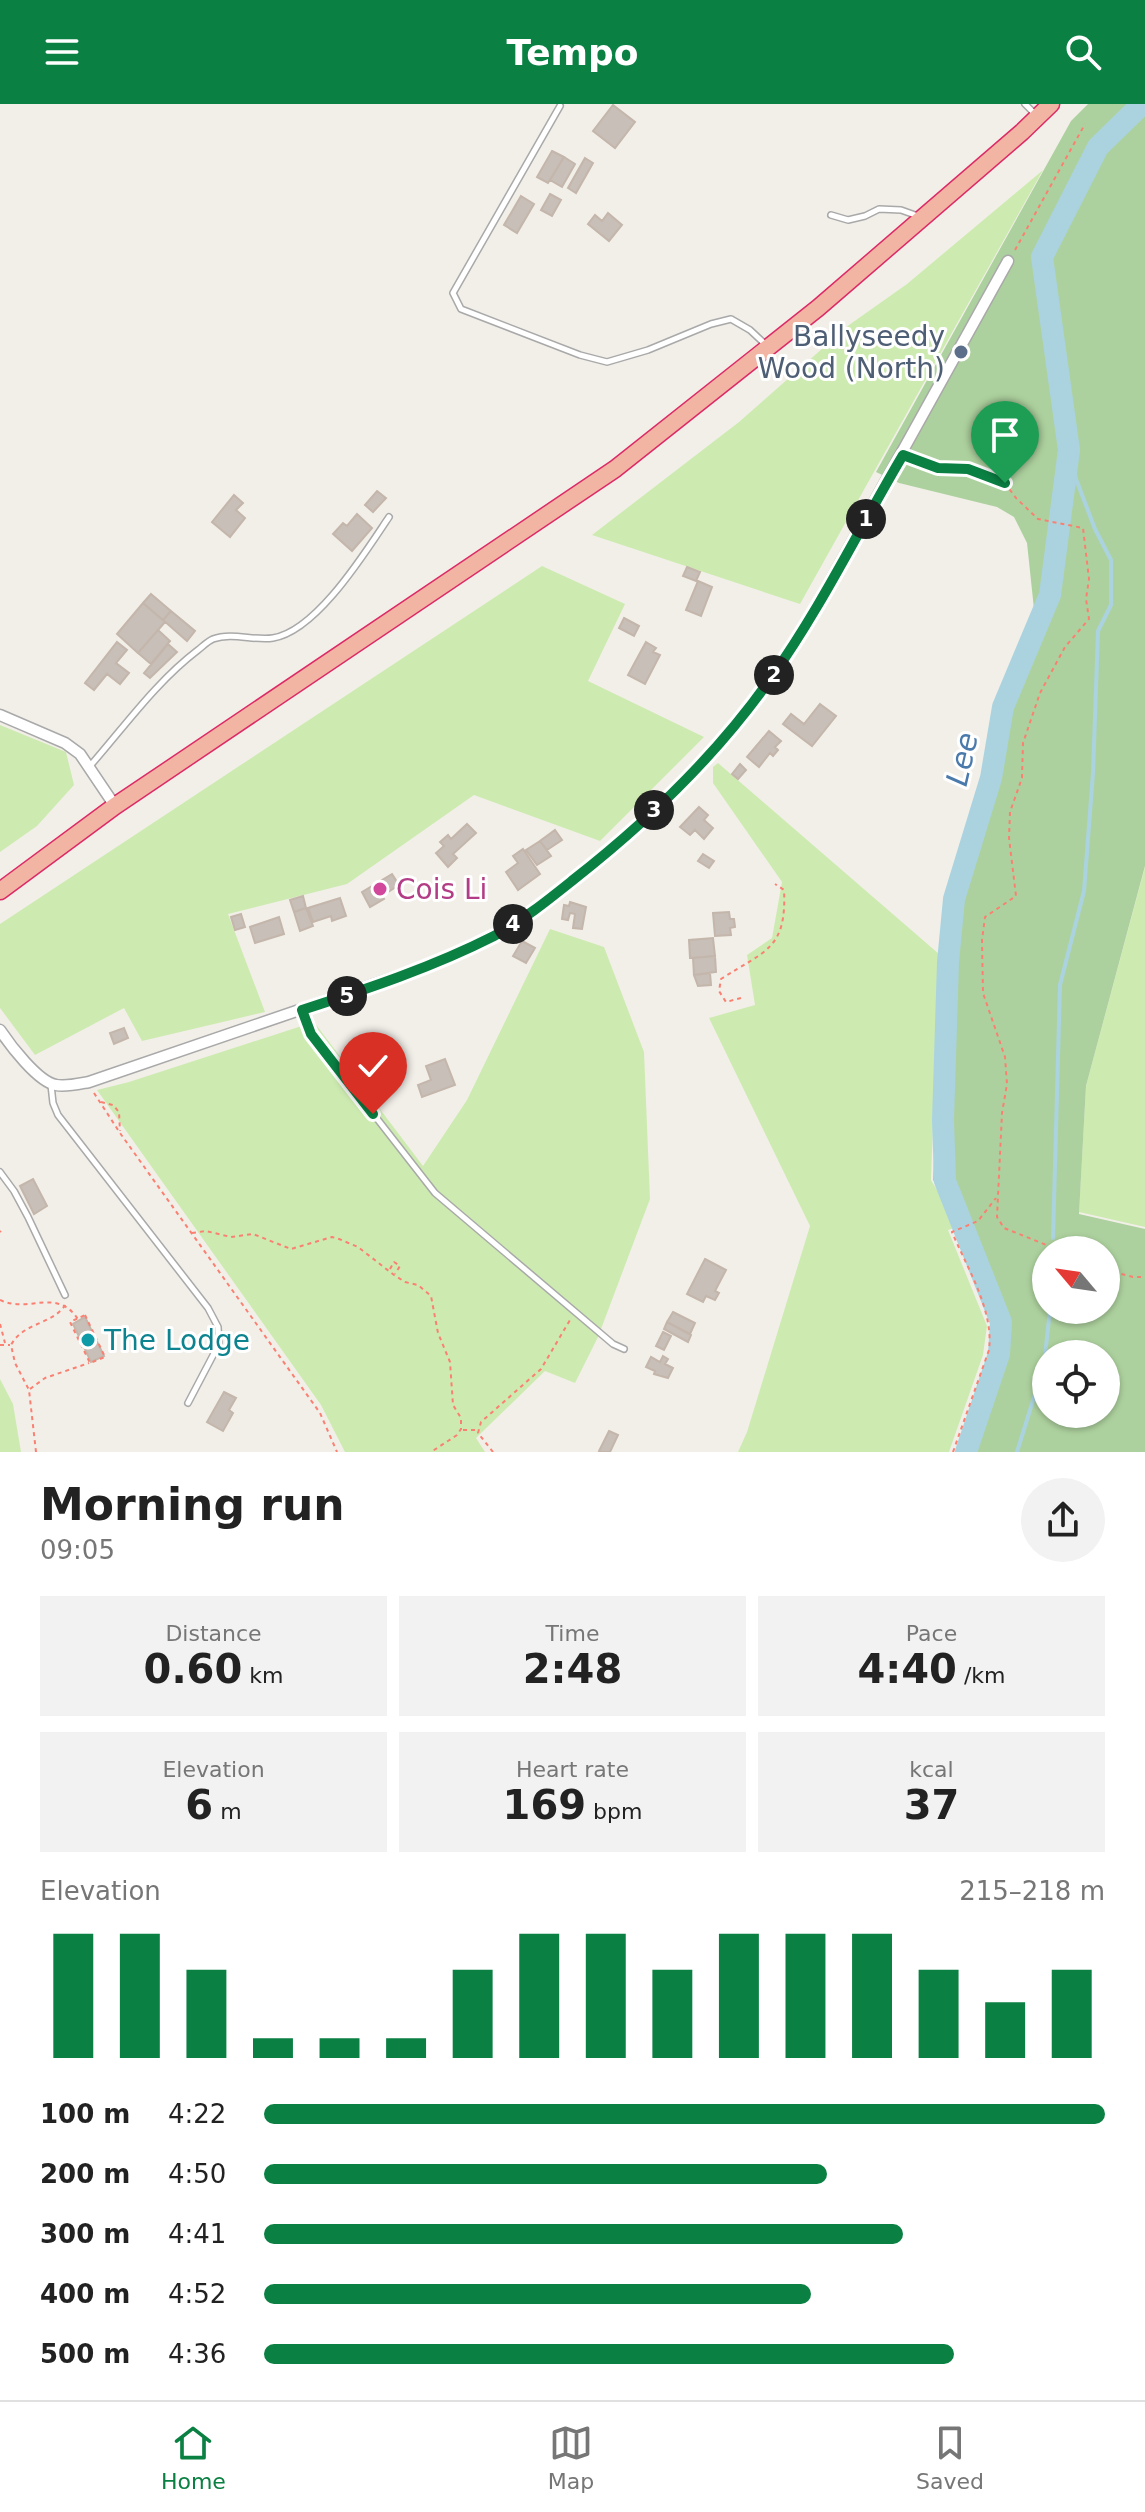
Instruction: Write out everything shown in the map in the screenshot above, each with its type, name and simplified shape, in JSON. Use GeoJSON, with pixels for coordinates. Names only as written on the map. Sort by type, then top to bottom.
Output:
{"type":"FeatureCollection","features":[{"type":"Feature","properties":{"kind":"highway"},"geometry":{"type":"LineString","coordinates":[[0,891],[115,806],[615,469],[769,348],[923,218],[1051,104]]}},
{"type":"Feature","properties":{"kind":"street"},"geometry":{"type":"LineString","coordinates":[[2,1036],[51,1085],[89,1082],[425,967],[496,935],[534,910],[608,852],[677,788],[745,715],[793,646],[903,455],[1008,261]]}},
{"type":"Feature","properties":{"kind":"street"},"geometry":{"type":"LineString","coordinates":[[0,715],[65,743],[90,766],[115,806]]}},
{"type":"Feature","properties":{"kind":"lane"},"geometry":{"type":"LineString","coordinates":[[1025,104],[1038,116]]}},
{"type":"Feature","properties":{"kind":"lane"},"geometry":{"type":"LineString","coordinates":[[560,106],[453,293],[461,309],[580,355],[607,362],[731,319],[750,330],[769,348]]}},
{"type":"Feature","properties":{"kind":"lane"},"geometry":{"type":"LineString","coordinates":[[831,215],[848,220],[879,209],[890,209],[923,218]]}},
{"type":"Feature","properties":{"kind":"lane"},"geometry":{"type":"LineString","coordinates":[[90,766],[174,668],[212,639],[275,638],[315,612],[343,585],[389,517]]}},
{"type":"Feature","properties":{"kind":"lane"},"geometry":{"type":"LineString","coordinates":[[302,1010],[311,1034],[435,1193],[613,1344],[624,1349]]}},
{"type":"Feature","properties":{"kind":"lane"},"geometry":{"type":"LineString","coordinates":[[51,1085],[58,1115],[208,1308],[218,1327],[219,1344],[188,1403]]}},
{"type":"Feature","properties":{"kind":"lane"},"geometry":{"type":"LineString","coordinates":[[0,1172],[28,1217],[65,1295]]}},
{"type":"Feature","properties":{"kind":"path"},"geometry":{"type":"LineString","coordinates":[[1008,261],[1085,124]]}},
{"type":"Feature","properties":{"kind":"path"},"geometry":{"type":"LineString","coordinates":[[903,455],[938,468],[968,469],[1005,483],[1038,519],[1083,528],[1089,579],[1086,599],[1089,619],[1065,647],[1046,681],[1023,743],[1022,778],[1010,812],[1009,838],[1016,896],[985,917],[982,940],[983,993],[1005,1057],[1007,1084],[1002,1113],[997,1217],[1004,1228],[1032,1239]]}},
{"type":"Feature","properties":{"kind":"path"},"geometry":{"type":"LineString","coordinates":[[741,998],[726,1002],[719,991],[721,979],[769,949],[779,936],[785,906],[784,890],[775,884]]}},
{"type":"Feature","properties":{"kind":"path"},"geometry":{"type":"LineString","coordinates":[[120,1133],[119,1112],[113,1105],[100,1103],[120,1133],[320,1413],[337,1452]]}},
{"type":"Feature","properties":{"kind":"path"},"geometry":{"type":"LineString","coordinates":[[953,1452],[989,1350],[990,1325],[952,1232],[978,1221],[997,1197]]}},
{"type":"Feature","properties":{"kind":"path"},"geometry":{"type":"LineString","coordinates":[[191,1233],[206,1231],[231,1237],[253,1234],[291,1249],[332,1237],[358,1247],[388,1271],[405,1282],[418,1285],[431,1296],[438,1333],[450,1362],[453,1405],[461,1418],[461,1429],[457,1435],[431,1452]]}},
{"type":"Feature","properties":{"kind":"path"},"geometry":{"type":"LineString","coordinates":[[388,1271],[394,1262],[400,1266],[394,1275]]}},
{"type":"Feature","properties":{"kind":"path"},"geometry":{"type":"LineString","coordinates":[[1120,1274],[1145,1277]]}},
{"type":"Feature","properties":{"kind":"path"},"geometry":{"type":"LineString","coordinates":[[0,1300],[14,1305],[50,1302],[65,1305],[73,1310],[78,1319]]}},
{"type":"Feature","properties":{"kind":"path"},"geometry":{"type":"LineString","coordinates":[[11,1345],[22,1331],[59,1313],[65,1305]]}},
{"type":"Feature","properties":{"kind":"path"},"geometry":{"type":"LineString","coordinates":[[478,1429],[481,1422],[541,1369],[575,1312]]}},
{"type":"Feature","properties":{"kind":"path"},"geometry":{"type":"LineString","coordinates":[[29,1390],[45,1378],[90,1363],[105,1357],[85,1315],[70,1322],[90,1363]]}},
{"type":"Feature","properties":{"kind":"path"},"geometry":{"type":"LineString","coordinates":[[0,1324],[5,1343]]}},
{"type":"Feature","properties":{"kind":"path"},"geometry":{"type":"LineString","coordinates":[[0,1345],[11,1345]]}},
{"type":"Feature","properties":{"kind":"path"},"geometry":{"type":"LineString","coordinates":[[11,1345],[15,1363],[29,1390],[36,1452]]}},
{"type":"Feature","properties":{"kind":"path"},"geometry":{"type":"LineString","coordinates":[[461,1429],[478,1429]]}},
{"type":"Feature","properties":{"kind":"path"},"geometry":{"type":"LineString","coordinates":[[478,1429],[493,1452]]}},
{"type":"Feature","properties":{"kind":"green space"},"geometry":{"type":"Polygon","coordinates":[[[1088,104],[1145,104],[1145,866],[1086,1086],[1079,1214],[1145,1229],[1145,1452],[956,1452],[993,1352],[992,1324],[951,1214],[933,1180],[944,915],[982,783],[997,706],[1034,609],[1027,543],[1014,517],[997,507],[899,483],[876,472],[1071,121],[1088,104]]]}},
{"type":"Feature","properties":{"kind":"green space"},"geometry":{"type":"Polygon","coordinates":[[[1043,170],[800,604],[592,535],[739,422],[849,325],[907,284],[1043,170]]]}},
{"type":"Feature","properties":{"kind":"green space"},"geometry":{"type":"Polygon","coordinates":[[[542,566],[625,604],[588,681],[704,737],[600,841],[474,795],[347,884],[228,914],[265,1012],[142,1041],[124,1008],[35,1055],[0,1008],[0,924],[542,566]]]}},
{"type":"Feature","properties":{"kind":"green space"},"geometry":{"type":"Polygon","coordinates":[[[0,725],[66,752],[74,785],[37,826],[0,852],[0,725]]]}},
{"type":"Feature","properties":{"kind":"green space"},"geometry":{"type":"Polygon","coordinates":[[[718,763],[939,954],[931,1180],[951,1214],[954,1228],[948,1230],[987,1326],[983,1355],[949,1452],[738,1452],[747,1432],[810,1226],[709,1018],[755,1005],[747,955],[772,938],[782,882],[713,783],[713,767],[718,763]]]}},
{"type":"Feature","properties":{"kind":"green space"},"geometry":{"type":"Polygon","coordinates":[[[1145,867],[1145,1227],[1079,1212],[1086,1086],[1145,867]]]}},
{"type":"Feature","properties":{"kind":"green space"},"geometry":{"type":"Polygon","coordinates":[[[550,929],[604,947],[644,1052],[650,1199],[598,1337],[575,1383],[545,1371],[476,1438],[485,1452],[345,1452],[321,1405],[97,1090],[314,1022],[423,1166],[467,1100],[550,929]]]}},
{"type":"Feature","properties":{"kind":"green space"},"geometry":{"type":"Polygon","coordinates":[[[0,1379],[13,1404],[21,1452],[0,1452],[0,1379]]]}},
{"type":"Feature","properties":{"kind":"building"},"geometry":{"type":"Polygon","coordinates":[[[613,105],[635,122],[615,148],[593,131],[613,105]]]}},
{"type":"Feature","properties":{"kind":"building"},"geometry":{"type":"Polygon","coordinates":[[[552,151],[564,157],[548,183],[537,177],[552,151]]]}},
{"type":"Feature","properties":{"kind":"building"},"geometry":{"type":"Polygon","coordinates":[[[564,157],[575,164],[562,187],[550,180],[564,157]]]}},
{"type":"Feature","properties":{"kind":"building"},"geometry":{"type":"Polygon","coordinates":[[[585,158],[593,163],[576,193],[568,188],[585,158]]]}},
{"type":"Feature","properties":{"kind":"building"},"geometry":{"type":"Polygon","coordinates":[[[550,194],[561,200],[552,216],[541,210],[550,194]]]}},
{"type":"Feature","properties":{"kind":"building"},"geometry":{"type":"Polygon","coordinates":[[[521,196],[534,204],[517,233],[504,225],[521,196]]]}},
{"type":"Feature","properties":{"kind":"building"},"geometry":{"type":"Polygon","coordinates":[[[608,213],[622,225],[609,241],[588,224],[595,215],[602,221],[608,213]]]}},
{"type":"Feature","properties":{"kind":"building"},"geometry":{"type":"Polygon","coordinates":[[[377,491],[386,498],[373,512],[365,505],[377,491]]]}},
{"type":"Feature","properties":{"kind":"building"},"geometry":{"type":"Polygon","coordinates":[[[234,495],[243,503],[236,510],[245,518],[230,537],[212,522],[234,495]]]}},
{"type":"Feature","properties":{"kind":"building"},"geometry":{"type":"Polygon","coordinates":[[[357,514],[372,528],[352,551],[333,534],[343,523],[347,526],[357,514]]]}},
{"type":"Feature","properties":{"kind":"building"},"geometry":{"type":"Polygon","coordinates":[[[687,567],[700,572],[696,581],[683,576],[687,567]]]}},
{"type":"Feature","properties":{"kind":"building"},"geometry":{"type":"Polygon","coordinates":[[[698,581],[712,587],[701,616],[686,610],[698,581]]]}},
{"type":"Feature","properties":{"kind":"building"},"geometry":{"type":"Polygon","coordinates":[[[151,594],[171,611],[163,620],[143,603],[151,594]]]}},
{"type":"Feature","properties":{"kind":"building"},"geometry":{"type":"Polygon","coordinates":[[[143,603],[165,622],[138,653],[117,634],[143,603]]]}},
{"type":"Feature","properties":{"kind":"building"},"geometry":{"type":"Polygon","coordinates":[[[171,611],[195,631],[187,641],[163,620],[171,611]]]}},
{"type":"Feature","properties":{"kind":"building"},"geometry":{"type":"Polygon","coordinates":[[[624,618],[639,626],[634,636],[619,628],[624,618]]]}},
{"type":"Feature","properties":{"kind":"building"},"geometry":{"type":"Polygon","coordinates":[[[158,630],[170,641],[151,664],[138,653],[158,630]]]}},
{"type":"Feature","properties":{"kind":"building"},"geometry":{"type":"Polygon","coordinates":[[[117,642],[127,650],[116,663],[129,673],[120,684],[107,674],[94,690],[85,683],[117,642]]]}},
{"type":"Feature","properties":{"kind":"building"},"geometry":{"type":"Polygon","coordinates":[[[646,642],[656,648],[653,652],[660,655],[645,684],[628,675],[646,642]]]}},
{"type":"Feature","properties":{"kind":"building"},"geometry":{"type":"Polygon","coordinates":[[[168,644],[177,652],[150,678],[144,673],[168,644]]]}},
{"type":"Feature","properties":{"kind":"building"},"geometry":{"type":"Polygon","coordinates":[[[820,704],[836,716],[812,746],[783,724],[791,714],[804,724],[820,704]]]}},
{"type":"Feature","properties":{"kind":"building"},"geometry":{"type":"Polygon","coordinates":[[[769,731],[781,741],[775,747],[778,750],[773,756],[770,753],[759,767],[747,757],[769,731]]]}},
{"type":"Feature","properties":{"kind":"building"},"geometry":{"type":"Polygon","coordinates":[[[740,764],[746,770],[738,779],[732,774],[740,764]]]}},
{"type":"Feature","properties":{"kind":"building"},"geometry":{"type":"Polygon","coordinates":[[[699,807],[708,815],[704,820],[713,828],[704,839],[695,830],[690,835],[680,827],[699,807]]]}},
{"type":"Feature","properties":{"kind":"building"},"geometry":{"type":"Polygon","coordinates":[[[467,824],[476,833],[453,854],[457,858],[448,867],[436,853],[444,846],[440,842],[448,835],[451,839],[467,824]]]}},
{"type":"Feature","properties":{"kind":"building"},"geometry":{"type":"Polygon","coordinates":[[[555,830],[562,840],[547,850],[540,841],[555,830]]]}},
{"type":"Feature","properties":{"kind":"building"},"geometry":{"type":"Polygon","coordinates":[[[540,841],[551,856],[537,865],[526,850],[540,841]]]}},
{"type":"Feature","properties":{"kind":"building"},"geometry":{"type":"Polygon","coordinates":[[[523,849],[540,874],[518,890],[506,872],[518,863],[513,856],[523,849]]]}},
{"type":"Feature","properties":{"kind":"building"},"geometry":{"type":"Polygon","coordinates":[[[703,854],[714,861],[709,868],[698,861],[703,854]]]}},
{"type":"Feature","properties":{"kind":"building","name":"Cois Li"},"geometry":{"type":"Polygon","coordinates":[[[392,874],[399,885],[370,907],[362,892],[392,874]]]}},
{"type":"Feature","properties":{"kind":"building"},"geometry":{"type":"Polygon","coordinates":[[[303,896],[306,908],[294,912],[290,900],[303,896]]]}},
{"type":"Feature","properties":{"kind":"building"},"geometry":{"type":"Polygon","coordinates":[[[340,898],[346,916],[332,921],[331,916],[313,922],[308,908],[340,898]]]}},
{"type":"Feature","properties":{"kind":"building"},"geometry":{"type":"Polygon","coordinates":[[[570,902],[586,907],[582,929],[573,928],[575,914],[570,913],[568,920],[562,919],[564,905],[569,906],[570,902]]]}},
{"type":"Feature","properties":{"kind":"building"},"geometry":{"type":"Polygon","coordinates":[[[306,908],[313,926],[300,931],[294,912],[306,908]]]}},
{"type":"Feature","properties":{"kind":"building"},"geometry":{"type":"Polygon","coordinates":[[[729,912],[735,927],[730,928],[731,935],[715,936],[713,913],[729,912]]]}},
{"type":"Feature","properties":{"kind":"building"},"geometry":{"type":"Polygon","coordinates":[[[241,914],[245,927],[235,930],[231,917],[241,914]]]}},
{"type":"Feature","properties":{"kind":"building"},"geometry":{"type":"Polygon","coordinates":[[[279,917],[284,934],[255,943],[250,927],[279,917]]]}},
{"type":"Feature","properties":{"kind":"building"},"geometry":{"type":"Polygon","coordinates":[[[713,938],[715,956],[690,958],[689,940],[713,938]]]}},
{"type":"Feature","properties":{"kind":"building"},"geometry":{"type":"Polygon","coordinates":[[[522,941],[535,948],[526,963],[513,956],[522,941]]]}},
{"type":"Feature","properties":{"kind":"building"},"geometry":{"type":"Polygon","coordinates":[[[715,956],[716,972],[694,975],[693,958],[715,956]]]}},
{"type":"Feature","properties":{"kind":"building"},"geometry":{"type":"Polygon","coordinates":[[[710,973],[711,985],[698,986],[694,975],[710,973]]]}},
{"type":"Feature","properties":{"kind":"building"},"geometry":{"type":"Polygon","coordinates":[[[124,1028],[128,1038],[114,1044],[110,1033],[124,1028]]]}},
{"type":"Feature","properties":{"kind":"building"},"geometry":{"type":"Polygon","coordinates":[[[445,1059],[455,1085],[422,1097],[418,1085],[431,1080],[426,1066],[445,1059]]]}},
{"type":"Feature","properties":{"kind":"building"},"geometry":{"type":"Polygon","coordinates":[[[33,1179],[47,1206],[34,1214],[20,1186],[33,1179]]]}},
{"type":"Feature","properties":{"kind":"building"},"geometry":{"type":"Polygon","coordinates":[[[705,1259],[726,1270],[715,1291],[719,1293],[715,1300],[706,1296],[703,1302],[687,1294],[705,1259]]]}},
{"type":"Feature","properties":{"kind":"building"},"geometry":{"type":"Polygon","coordinates":[[[673,1312],[695,1323],[690,1334],[667,1322],[673,1312]]]}},
{"type":"Feature","properties":{"kind":"building","name":"The Lodge"},"geometry":{"type":"Polygon","coordinates":[[[85,1317],[104,1356],[91,1362],[73,1324],[85,1317]]]}},
{"type":"Feature","properties":{"kind":"building"},"geometry":{"type":"Polygon","coordinates":[[[667,1322],[691,1335],[688,1342],[664,1329],[667,1322]]]}},
{"type":"Feature","properties":{"kind":"building"},"geometry":{"type":"Polygon","coordinates":[[[663,1332],[671,1336],[664,1350],[656,1346],[663,1332]]]}},
{"type":"Feature","properties":{"kind":"building"},"geometry":{"type":"Polygon","coordinates":[[[663,1356],[668,1359],[665,1364],[673,1368],[668,1378],[654,1374],[655,1371],[646,1367],[651,1357],[660,1362],[663,1356]]]}},
{"type":"Feature","properties":{"kind":"building"},"geometry":{"type":"Polygon","coordinates":[[[224,1392],[236,1398],[229,1410],[233,1413],[223,1431],[207,1422],[224,1392]]]}},
{"type":"Feature","properties":{"kind":"building"},"geometry":{"type":"Polygon","coordinates":[[[609,1431],[618,1435],[610,1452],[601,1452],[599,1451],[609,1431]]]}},
{"type":"Feature","properties":{"kind":"waterway","name":"Lee"},"geometry":{"type":"LineString","coordinates":[[966,1452],[999,1354],[1001,1322],[945,1181],[943,1120],[948,962],[954,899],[991,778],[1003,707],[1050,595],[1069,450],[1042,257],[1098,147],[1142,104]]}},
{"type":"Feature","properties":{"kind":"waterway"},"geometry":{"type":"LineString","coordinates":[[1053,1236],[1060,985],[1084,891],[1093,773],[1098,631],[1111,605],[1111,560],[1095,529],[1076,479],[1069,450]]}},
{"type":"Feature","properties":{"kind":"waterway"},"geometry":{"type":"LineString","coordinates":[[1017,1452],[1044,1365],[1048,1324]]}},
{"type":"Feature","properties":{"kind":"place","name":"Ballyseedy Wood (North)"},"geometry":{"type":"Point","coordinates":[961,352]}},
{"type":"Feature","properties":{"kind":"place","name":"Cois Li"},"geometry":{"type":"Point","coordinates":[380,889]}},
{"type":"Feature","properties":{"kind":"place","name":"The Lodge"},"geometry":{"type":"Point","coordinates":[88,1340]}},
{"type":"Feature","properties":{"kind":"route"},"geometry":{"type":"LineString","coordinates":[[373,1114],[311,1034],[302,1010],[425,967],[496,935],[534,910],[608,852],[677,788],[745,715],[793,646],[903,455],[938,468],[968,469],[1005,483]]}}]}
